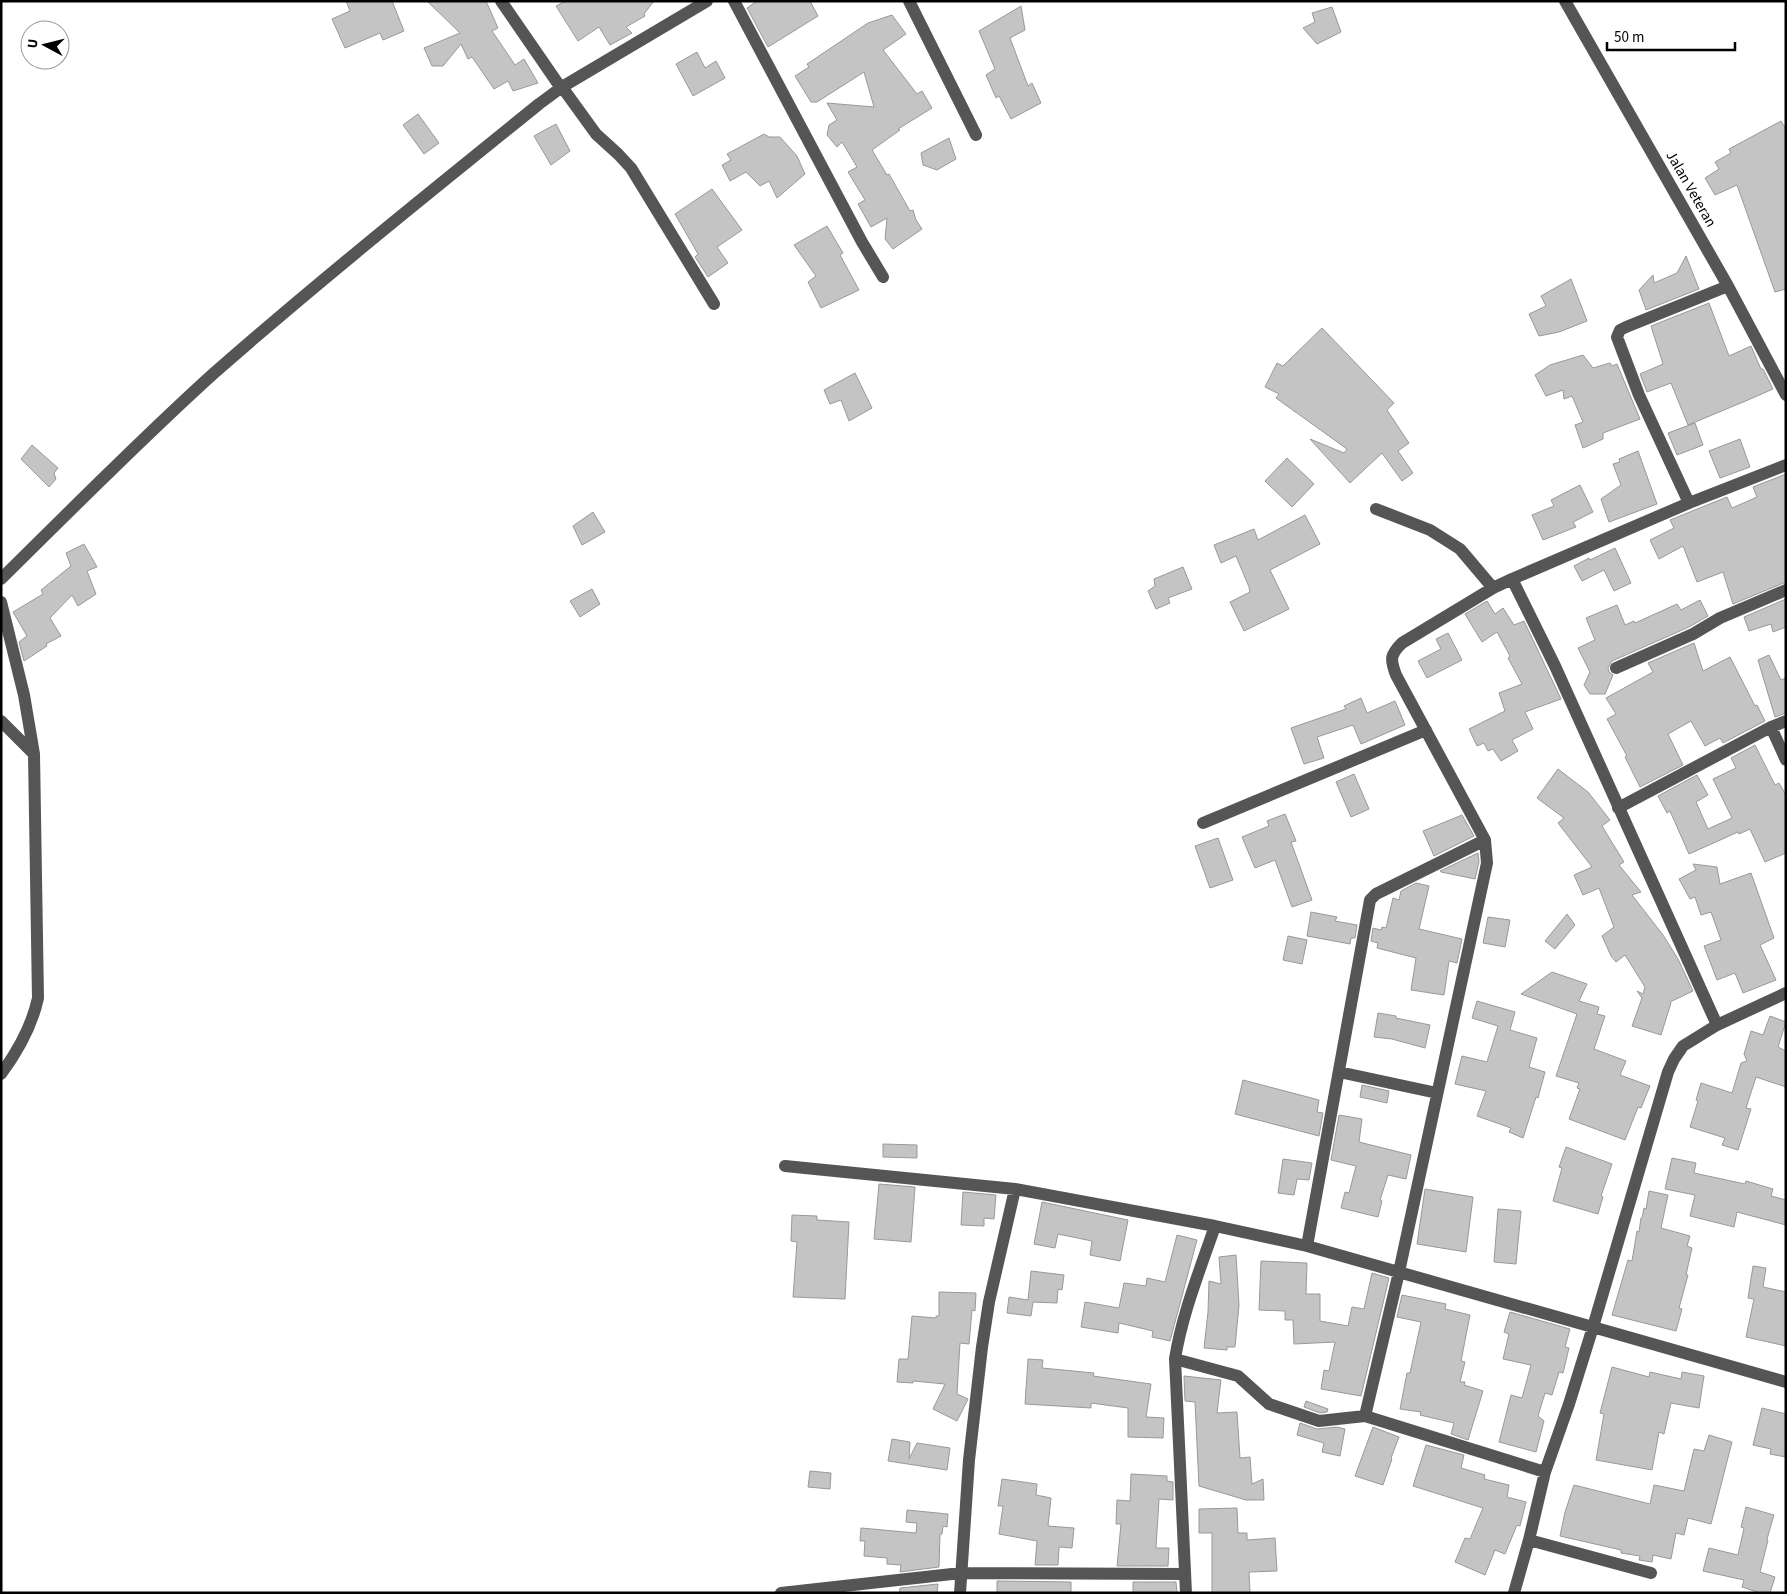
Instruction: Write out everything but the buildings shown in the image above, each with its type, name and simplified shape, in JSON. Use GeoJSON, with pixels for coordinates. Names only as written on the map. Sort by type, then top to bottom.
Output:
{"type":"FeatureCollection","features":[{"type":"Feature","properties":{"kind":"street"},"geometry":{"type":"LineString","coordinates":[[501,1],[596,134],[631,168],[714,304]]}},
{"type":"Feature","properties":{"kind":"street"},"geometry":{"type":"LineString","coordinates":[[1,579],[116,465],[212,376],[321,280],[539,104],[562,88],[707,1]]}},
{"type":"Feature","properties":{"kind":"street"},"geometry":{"type":"LineString","coordinates":[[734,1],[862,242],[883,277]]}},
{"type":"Feature","properties":{"kind":"street"},"geometry":{"type":"LineString","coordinates":[[909,1],[976,135]]}},
{"type":"Feature","properties":{"kind":"street","name":"Jalan Veteran"},"geometry":{"type":"LineString","coordinates":[[1565,1],[1728,286],[1786,395]]}},
{"type":"Feature","properties":{"kind":"street"},"geometry":{"type":"LineString","coordinates":[[1689,503],[1639,395],[1617,337],[1620,330],[1626,327],[1728,286]]}},
{"type":"Feature","properties":{"kind":"street"},"geometry":{"type":"LineString","coordinates":[[1365,1416],[1399,1272],[1487,863],[1485,840],[1396,675],[1392,658],[1395,650],[1402,642],[1512,579],[1689,503],[1786,465]]}},
{"type":"Feature","properties":{"kind":"street"},"geometry":{"type":"LineString","coordinates":[[1376,509],[1430,530],[1460,549],[1494,588]]}},
{"type":"Feature","properties":{"kind":"street"},"geometry":{"type":"LineString","coordinates":[[1512,579],[1555,666],[1718,1025]]}},
{"type":"Feature","properties":{"kind":"street"},"geometry":{"type":"LineString","coordinates":[[1616,668],[1693,634],[1720,618],[1786,590]]}},
{"type":"Feature","properties":{"kind":"street"},"geometry":{"type":"LineString","coordinates":[[1,602],[24,695],[34,754],[38,998],[29,1028],[1,1074]]}},
{"type":"Feature","properties":{"kind":"street"},"geometry":{"type":"LineString","coordinates":[[1,721],[34,754]]}},
{"type":"Feature","properties":{"kind":"street"},"geometry":{"type":"LineString","coordinates":[[1618,808],[1771,727],[1786,721]]}},
{"type":"Feature","properties":{"kind":"street"},"geometry":{"type":"LineString","coordinates":[[1771,727],[1786,760]]}},
{"type":"Feature","properties":{"kind":"street"},"geometry":{"type":"LineString","coordinates":[[1203,823],[1426,730]]}},
{"type":"Feature","properties":{"kind":"street"},"geometry":{"type":"LineString","coordinates":[[1307,1246],[1370,900],[1376,894],[1485,840]]}},
{"type":"Feature","properties":{"kind":"street"},"geometry":{"type":"LineString","coordinates":[[1514,1593],[1545,1472],[1593,1327],[1668,1072],[1683,1046],[1718,1025],[1786,993]]}},
{"type":"Feature","properties":{"kind":"street"},"geometry":{"type":"LineString","coordinates":[[1338,1072],[1437,1093]]}},
{"type":"Feature","properties":{"kind":"street"},"geometry":{"type":"LineString","coordinates":[[785,1166],[1015,1189],[1215,1226],[1307,1246],[1786,1382]]}},
{"type":"Feature","properties":{"kind":"street"},"geometry":{"type":"LineString","coordinates":[[960,1593],[969,1470],[982,1347],[989,1302],[1015,1189]]}},
{"type":"Feature","properties":{"kind":"street"},"geometry":{"type":"LineString","coordinates":[[1186,1593],[1175,1360],[1178,1338],[1215,1226]]}},
{"type":"Feature","properties":{"kind":"street"},"geometry":{"type":"LineString","coordinates":[[1175,1360],[1238,1376],[1269,1404],[1319,1421],[1365,1416],[1545,1472]]}},
{"type":"Feature","properties":{"kind":"street"},"geometry":{"type":"LineString","coordinates":[[1529,1540],[1651,1573]]}},
{"type":"Feature","properties":{"kind":"street"},"geometry":{"type":"LineString","coordinates":[[781,1593],[961,1573],[1186,1574]]}}]}
